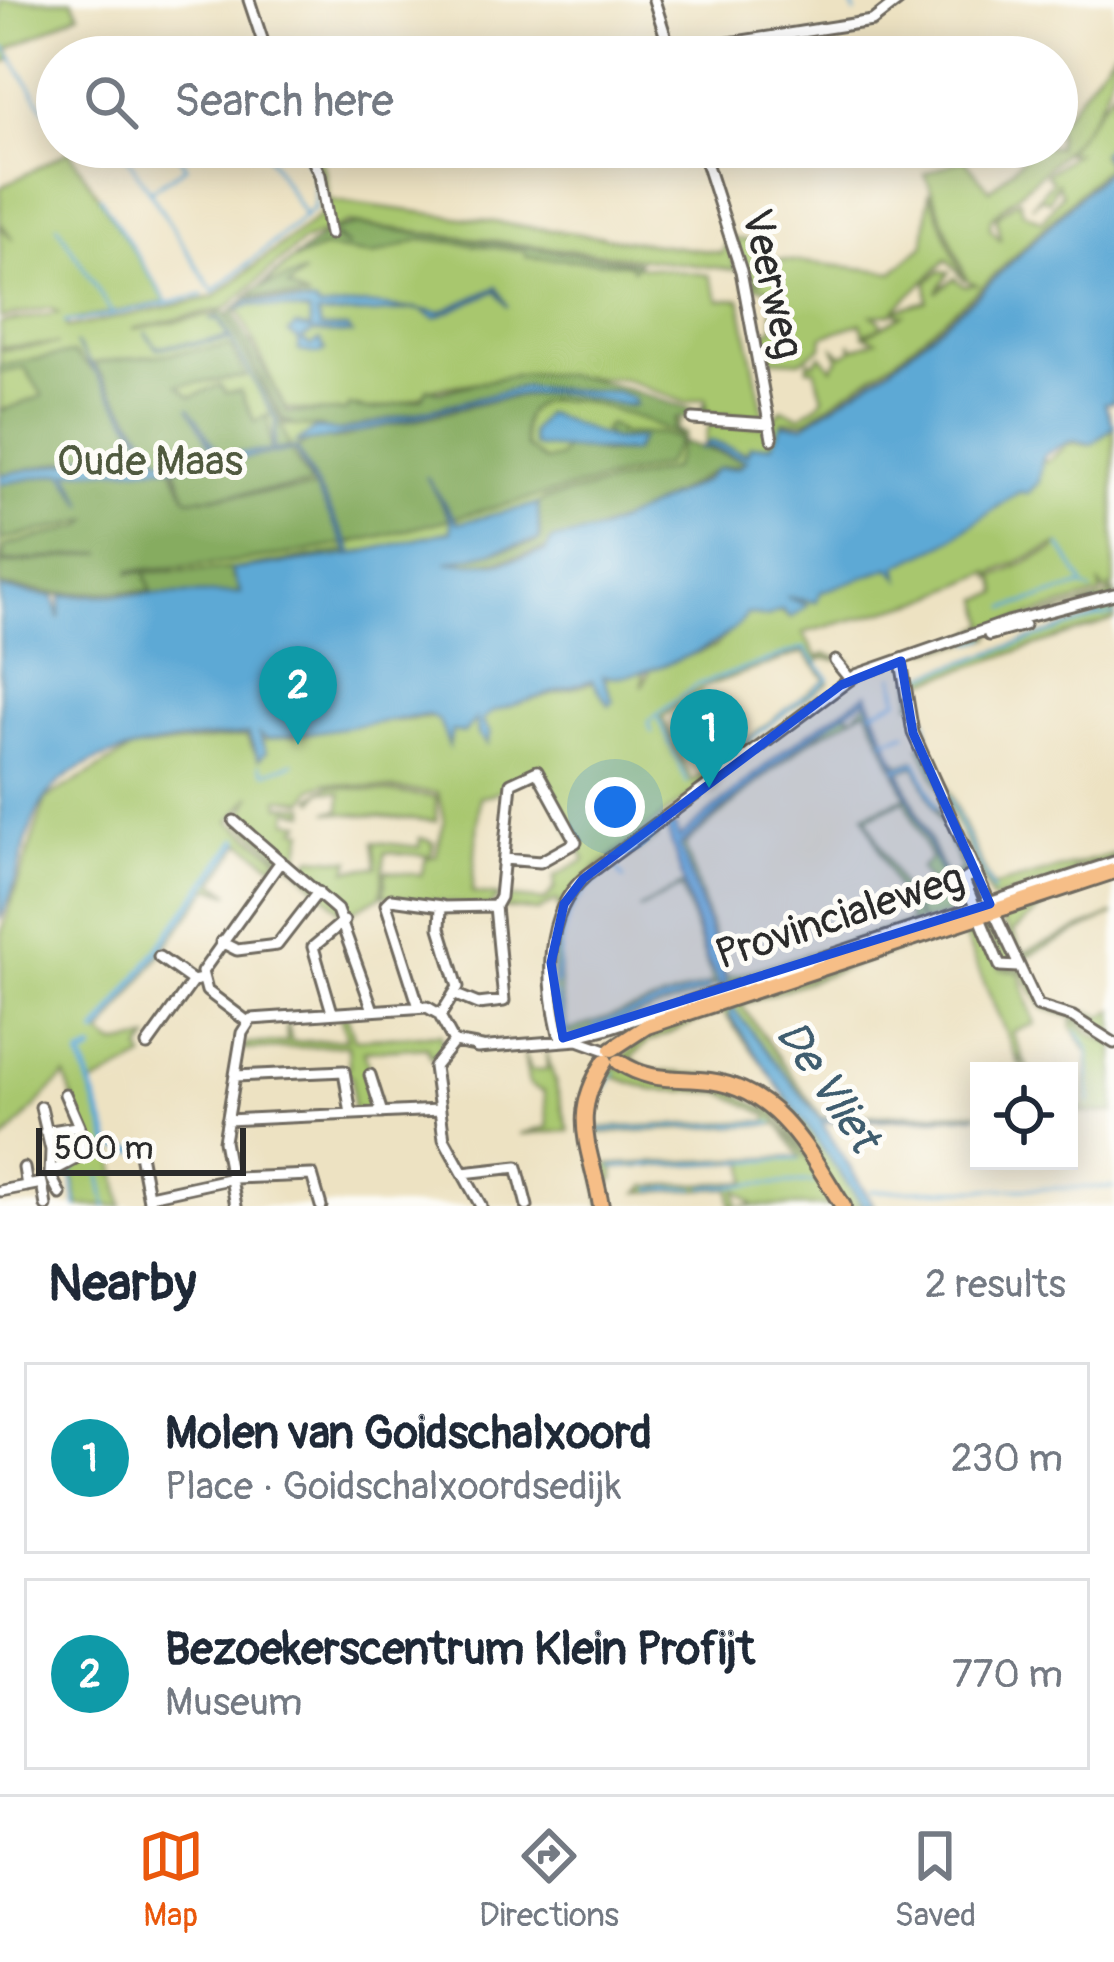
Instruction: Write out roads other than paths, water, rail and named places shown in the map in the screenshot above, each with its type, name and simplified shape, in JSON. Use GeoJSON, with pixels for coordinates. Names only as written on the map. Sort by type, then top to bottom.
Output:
{"type":"FeatureCollection","features":[{"type":"Feature","properties":{"kind":"main road","name":"Provincialeweg"},"geometry":{"type":"LineString","coordinates":[[608,1055],[690,1014],[1114,867]]}},
{"type":"Feature","properties":{"kind":"main road"},"geometry":{"type":"LineString","coordinates":[[600,1206],[588,1148],[586,1105],[608,1055],[646,1078],[719,1083],[764,1101],[791,1126],[843,1206]]}},
{"type":"Feature","properties":{"kind":"street"},"geometry":{"type":"LineString","coordinates":[[249,0],[261,36]]}},
{"type":"Feature","properties":{"kind":"street"},"geometry":{"type":"LineString","coordinates":[[654,0],[666,36]]}},
{"type":"Feature","properties":{"kind":"street"},"geometry":{"type":"LineString","coordinates":[[781,36],[872,21],[899,0]]}},
{"type":"Feature","properties":{"kind":"street"},"geometry":{"type":"LineString","coordinates":[[317,168],[330,234]]}},
{"type":"Feature","properties":{"kind":"street","name":"Veerweg"},"geometry":{"type":"LineString","coordinates":[[708,168],[740,269],[772,439]]}},
{"type":"Feature","properties":{"kind":"street"},"geometry":{"type":"LineString","coordinates":[[693,419],[769,424]]}},
{"type":"Feature","properties":{"kind":"street"},"geometry":{"type":"LineString","coordinates":[[966,641],[1114,593]]}},
{"type":"Feature","properties":{"kind":"street"},"geometry":{"type":"LineString","coordinates":[[608,1055],[560,1037],[549,990],[561,911],[583,879],[850,679],[936,647],[1029,623],[1094,597]]}},
{"type":"Feature","properties":{"kind":"street"},"geometry":{"type":"LineString","coordinates":[[901,661],[912,731],[976,872],[964,880],[1041,1009],[1075,1018],[1114,1043]]}},
{"type":"Feature","properties":{"kind":"street"},"geometry":{"type":"LineString","coordinates":[[835,662],[850,679]]}},
{"type":"Feature","properties":{"kind":"street"},"geometry":{"type":"LineString","coordinates":[[454,999],[478,1004],[504,1001],[495,906],[511,783],[537,771],[576,842],[540,862],[504,859]]}},
{"type":"Feature","properties":{"kind":"street"},"geometry":{"type":"LineString","coordinates":[[234,821],[318,892],[344,921],[373,1010]]}},
{"type":"Feature","properties":{"kind":"street"},"geometry":{"type":"LineString","coordinates":[[152,1044],[281,861]]}},
{"type":"Feature","properties":{"kind":"street"},"geometry":{"type":"LineString","coordinates":[[383,886],[420,1007]]}},
{"type":"Feature","properties":{"kind":"street"},"geometry":{"type":"LineString","coordinates":[[221,943],[235,950],[277,946],[318,892]]}},
{"type":"Feature","properties":{"kind":"street"},"geometry":{"type":"LineString","coordinates":[[387,901],[495,906]]}},
{"type":"Feature","properties":{"kind":"street"},"geometry":{"type":"LineString","coordinates":[[438,1014],[454,999],[458,981],[439,924],[442,906]]}},
{"type":"Feature","properties":{"kind":"street","name":"Provincialeweg"},"geometry":{"type":"LineString","coordinates":[[608,1055],[724,988],[985,910]]}},
{"type":"Feature","properties":{"kind":"street"},"geometry":{"type":"LineString","coordinates":[[332,1012],[313,946],[344,921]]}},
{"type":"Feature","properties":{"kind":"street"},"geometry":{"type":"LineString","coordinates":[[159,957],[197,980],[248,1022]]}},
{"type":"Feature","properties":{"kind":"street"},"geometry":{"type":"LineString","coordinates":[[248,1022],[262,1016],[420,1007],[438,1014],[453,1043]]}},
{"type":"Feature","properties":{"kind":"street"},"geometry":{"type":"LineString","coordinates":[[236,1206],[224,1142],[248,1022]]}},
{"type":"Feature","properties":{"kind":"street"},"geometry":{"type":"LineString","coordinates":[[453,1043],[482,1047],[567,1041],[608,1055]]}},
{"type":"Feature","properties":{"kind":"street"},"geometry":{"type":"LineString","coordinates":[[453,1043],[434,1067],[444,1139],[481,1206]]}},
{"type":"Feature","properties":{"kind":"street"},"geometry":{"type":"LineString","coordinates":[[235,1076],[344,1071],[349,1077],[351,1114]]}},
{"type":"Feature","properties":{"kind":"street"},"geometry":{"type":"LineString","coordinates":[[370,1075],[382,1112]]}},
{"type":"Feature","properties":{"kind":"street"},"geometry":{"type":"LineString","coordinates":[[0,1191],[27,1186],[81,1156],[65,1094]]}},
{"type":"Feature","properties":{"kind":"street"},"geometry":{"type":"LineString","coordinates":[[40,1107],[49,1151],[48,1205]]}},
{"type":"Feature","properties":{"kind":"street"},"geometry":{"type":"LineString","coordinates":[[227,1120],[440,1110]]}},
{"type":"Feature","properties":{"kind":"street"},"geometry":{"type":"LineString","coordinates":[[45,1134],[76,1126]]}},
{"type":"Feature","properties":{"kind":"street"},"geometry":{"type":"LineString","coordinates":[[138,1144],[150,1201],[230,1179],[312,1175],[321,1206]]}},
{"type":"Feature","properties":{"kind":"street"},"geometry":{"type":"LineString","coordinates":[[463,1174],[517,1167],[527,1206]]}},
{"type":"Feature","properties":{"kind":"street"},"geometry":{"type":"LineString","coordinates":[[24,1168],[27,1186]]}},
{"type":"Feature","properties":{"kind":"street"},"geometry":{"type":"LineString","coordinates":[[48,1176],[60,1194]]}},
{"type":"Feature","properties":{"kind":"water"},"geometry":{"type":"Polygon","coordinates":[[[1114,137],[1114,402],[1105,403],[1114,427],[1092,444],[1073,440],[1043,455],[1039,482],[1028,493],[1019,492],[944,544],[897,566],[900,578],[890,568],[821,592],[816,602],[786,597],[808,605],[791,618],[782,610],[767,617],[747,614],[723,637],[681,658],[637,673],[603,676],[613,701],[609,705],[592,680],[492,712],[482,721],[490,733],[487,744],[478,734],[476,719],[464,733],[452,731],[449,746],[439,721],[428,715],[268,739],[259,734],[266,752],[259,759],[248,734],[165,743],[105,757],[57,785],[41,805],[0,920],[0,589],[54,597],[59,619],[61,596],[241,593],[231,570],[350,555],[295,450],[196,465],[68,472],[85,506],[63,473],[0,484],[0,475],[82,460],[81,456],[156,459],[75,343],[161,459],[215,455],[189,407],[220,454],[271,451],[276,421],[231,340],[156,348],[145,332],[156,347],[228,338],[219,321],[210,320],[219,318],[277,421],[273,450],[297,448],[354,554],[451,531],[451,520],[426,476],[458,523],[538,504],[539,540],[446,563],[499,563],[545,552],[552,540],[602,530],[704,481],[717,469],[738,468],[747,460],[711,447],[699,449],[711,441],[747,454],[750,446],[772,445],[782,424],[804,425],[891,367],[978,295],[1110,167],[1102,153],[1114,137]]]}},
{"type":"Feature","properties":{"kind":"water"},"geometry":{"type":"Polygon","coordinates":[[[497,287],[508,307],[496,291],[435,318],[419,310],[440,312],[497,287]]]}},
{"type":"Feature","properties":{"kind":"water"},"geometry":{"type":"Polygon","coordinates":[[[249,301],[315,304],[319,309],[366,304],[411,309],[317,315],[321,328],[347,328],[352,334],[313,332],[301,339],[311,346],[320,340],[325,350],[319,354],[299,351],[299,340],[289,333],[296,326],[311,329],[309,312],[252,305],[237,309],[249,301]]]}},
{"type":"Feature","properties":{"kind":"water"},"geometry":{"type":"Polygon","coordinates":[[[522,387],[618,392],[633,398],[635,405],[556,393],[512,396],[296,443],[315,429],[342,431],[522,387]]]}},
{"type":"Feature","properties":{"kind":"water"},"geometry":{"type":"Polygon","coordinates":[[[546,413],[614,440],[642,438],[632,452],[539,447],[533,445],[531,432],[546,413]]]}},
{"type":"Feature","properties":{"kind":"water"},"geometry":{"type":"Polygon","coordinates":[[[867,693],[945,880],[866,698],[793,749],[680,845],[726,981],[724,994],[706,957],[666,825],[675,826],[679,838],[785,749],[867,693]]]}},
{"type":"Feature","properties":{"kind":"water"},"geometry":{"type":"Polygon","coordinates":[[[729,1003],[821,1119],[970,1115],[822,1123],[874,1206],[863,1206],[730,1017],[729,1003]]]}},
{"type":"Feature","properties":{"kind":"waterway"},"geometry":{"type":"LineString","coordinates":[[851,0],[855,13]]}},
{"type":"Feature","properties":{"kind":"waterway"},"geometry":{"type":"LineString","coordinates":[[0,50],[4,47],[8,52]]}},
{"type":"Feature","properties":{"kind":"waterway"},"geometry":{"type":"LineString","coordinates":[[10,55],[36,96]]}},
{"type":"Feature","properties":{"kind":"waterway"},"geometry":{"type":"LineString","coordinates":[[134,168],[211,288]]}},
{"type":"Feature","properties":{"kind":"waterway"},"geometry":{"type":"LineString","coordinates":[[151,190],[184,168]]}},
{"type":"Feature","properties":{"kind":"waterway"},"geometry":{"type":"LineString","coordinates":[[275,168],[304,214]]}},
{"type":"Feature","properties":{"kind":"waterway"},"geometry":{"type":"LineString","coordinates":[[254,259],[314,208],[315,178],[310,168]]}},
{"type":"Feature","properties":{"kind":"waterway"},"geometry":{"type":"LineString","coordinates":[[100,197],[167,302]]}},
{"type":"Feature","properties":{"kind":"waterway"},"geometry":{"type":"LineString","coordinates":[[57,225],[113,315],[86,319]]}},
{"type":"Feature","properties":{"kind":"waterway"},"geometry":{"type":"LineString","coordinates":[[213,292],[252,261]]}},
{"type":"Feature","properties":{"kind":"waterway"},"geometry":{"type":"LineString","coordinates":[[140,309],[203,295]]}},
{"type":"Feature","properties":{"kind":"waterway"},"geometry":{"type":"LineString","coordinates":[[115,314],[137,309]]}},
{"type":"Feature","properties":{"kind":"waterway"},"geometry":{"type":"LineString","coordinates":[[65,322],[83,320]]}},
{"type":"Feature","properties":{"kind":"waterway"},"geometry":{"type":"LineString","coordinates":[[1060,545],[1083,583]]}},
{"type":"Feature","properties":{"kind":"waterway"},"geometry":{"type":"LineString","coordinates":[[1007,608],[1082,586],[1091,591]]}},
{"type":"Feature","properties":{"kind":"waterway"},"geometry":{"type":"LineString","coordinates":[[1095,605],[1098,617],[1113,615]]}},
{"type":"Feature","properties":{"kind":"waterway"},"geometry":{"type":"LineString","coordinates":[[916,699],[914,679],[1098,617]]}},
{"type":"Feature","properties":{"kind":"waterway"},"geometry":{"type":"LineString","coordinates":[[971,643],[987,638]]}},
{"type":"Feature","properties":{"kind":"waterway"},"geometry":{"type":"LineString","coordinates":[[652,732],[648,722],[697,685],[804,648],[829,678],[808,695]]}},
{"type":"Feature","properties":{"kind":"waterway"},"geometry":{"type":"LineString","coordinates":[[873,711],[898,700],[894,676]]}},
{"type":"Feature","properties":{"kind":"waterway"},"geometry":{"type":"LineString","coordinates":[[713,769],[805,696]]}},
{"type":"Feature","properties":{"kind":"waterway"},"geometry":{"type":"LineString","coordinates":[[917,703],[927,722],[926,744]]}},
{"type":"Feature","properties":{"kind":"waterway"},"geometry":{"type":"LineString","coordinates":[[658,717],[687,782]]}},
{"type":"Feature","properties":{"kind":"waterway"},"geometry":{"type":"LineString","coordinates":[[885,740],[906,733]]}},
{"type":"Feature","properties":{"kind":"waterway"},"geometry":{"type":"LineString","coordinates":[[926,746],[947,794]]}},
{"type":"Feature","properties":{"kind":"waterway"},"geometry":{"type":"LineString","coordinates":[[897,769],[916,762],[936,807]]}},
{"type":"Feature","properties":{"kind":"waterway"},"geometry":{"type":"LineString","coordinates":[[260,765],[265,773],[294,763]]}},
{"type":"Feature","properties":{"kind":"waterway"},"geometry":{"type":"LineString","coordinates":[[949,798],[958,817]]}},
{"type":"Feature","properties":{"kind":"waterway"},"geometry":{"type":"LineString","coordinates":[[959,820],[962,827]]}},
{"type":"Feature","properties":{"kind":"waterway"},"geometry":{"type":"LineString","coordinates":[[944,824],[957,852]]}},
{"type":"Feature","properties":{"kind":"waterway"},"geometry":{"type":"LineString","coordinates":[[963,829],[993,892]]}},
{"type":"Feature","properties":{"kind":"waterway"},"geometry":{"type":"LineString","coordinates":[[97,1033],[238,840]]}},
{"type":"Feature","properties":{"kind":"waterway"},"geometry":{"type":"LineString","coordinates":[[616,867],[624,879]]}},
{"type":"Feature","properties":{"kind":"waterway"},"geometry":{"type":"LineString","coordinates":[[556,985],[567,919],[583,894],[611,870]]}},
{"type":"Feature","properties":{"kind":"waterway"},"geometry":{"type":"LineString","coordinates":[[971,882],[976,896]]}},
{"type":"Feature","properties":{"kind":"waterway"},"geometry":{"type":"LineString","coordinates":[[595,1026],[708,988]]}},
{"type":"Feature","properties":{"kind":"waterway"},"geometry":{"type":"LineString","coordinates":[[556,995],[566,1032]]}},
{"type":"Feature","properties":{"kind":"waterway"},"geometry":{"type":"LineString","coordinates":[[1077,1031],[1089,1049],[1090,1103]]}},
{"type":"Feature","properties":{"kind":"waterway"},"geometry":{"type":"LineString","coordinates":[[92,1051],[81,1057],[111,1145],[136,1151]]}},
{"type":"Feature","properties":{"kind":"waterway"},"geometry":{"type":"LineString","coordinates":[[593,1108],[615,1073]]}},
{"type":"Feature","properties":{"kind":"waterway"},"geometry":{"type":"LineString","coordinates":[[598,1130],[773,1123]]}},
{"type":"Feature","properties":{"kind":"waterway"},"geometry":{"type":"LineString","coordinates":[[613,1167],[799,1159]]}},
{"type":"Feature","properties":{"kind":"waterway"},"geometry":{"type":"LineString","coordinates":[[76,1166],[71,1173],[77,1206]]}},
{"type":"Feature","properties":{"kind":"waterway"},"geometry":{"type":"LineString","coordinates":[[100,1174],[106,1206]]}},
{"type":"Feature","properties":{"kind":"waterway"},"geometry":{"type":"LineString","coordinates":[[703,1187],[814,1182]]}},
{"type":"Feature","properties":{"kind":"waterway"},"geometry":{"type":"LineString","coordinates":[[1010,1189],[1114,1187]]}},
{"type":"Feature","properties":{"kind":"waterway"},"geometry":{"type":"LineString","coordinates":[[652,1189],[695,1188]]}},
{"type":"Feature","properties":{"kind":"waterway"},"geometry":{"type":"LineString","coordinates":[[871,1191],[1006,1189]]}},
{"type":"Feature","properties":{"kind":"place","name":"Bezoekerscentrum Klein Profijt"},"geometry":{"type":"Point","coordinates":[298,745]}},
{"type":"Feature","properties":{"kind":"place","name":"Molen van Goidschalxoord"},"geometry":{"type":"Point","coordinates":[709,788]}},
{"type":"Feature","properties":{"kind":"park label","name":"Oude Maas"},"geometry":{"type":"Point","coordinates":[150,462]}},
{"type":"Feature","properties":{"kind":"water label","name":"De Vliet"},"geometry":{"type":"Point","coordinates":[827,1086]}}]}
